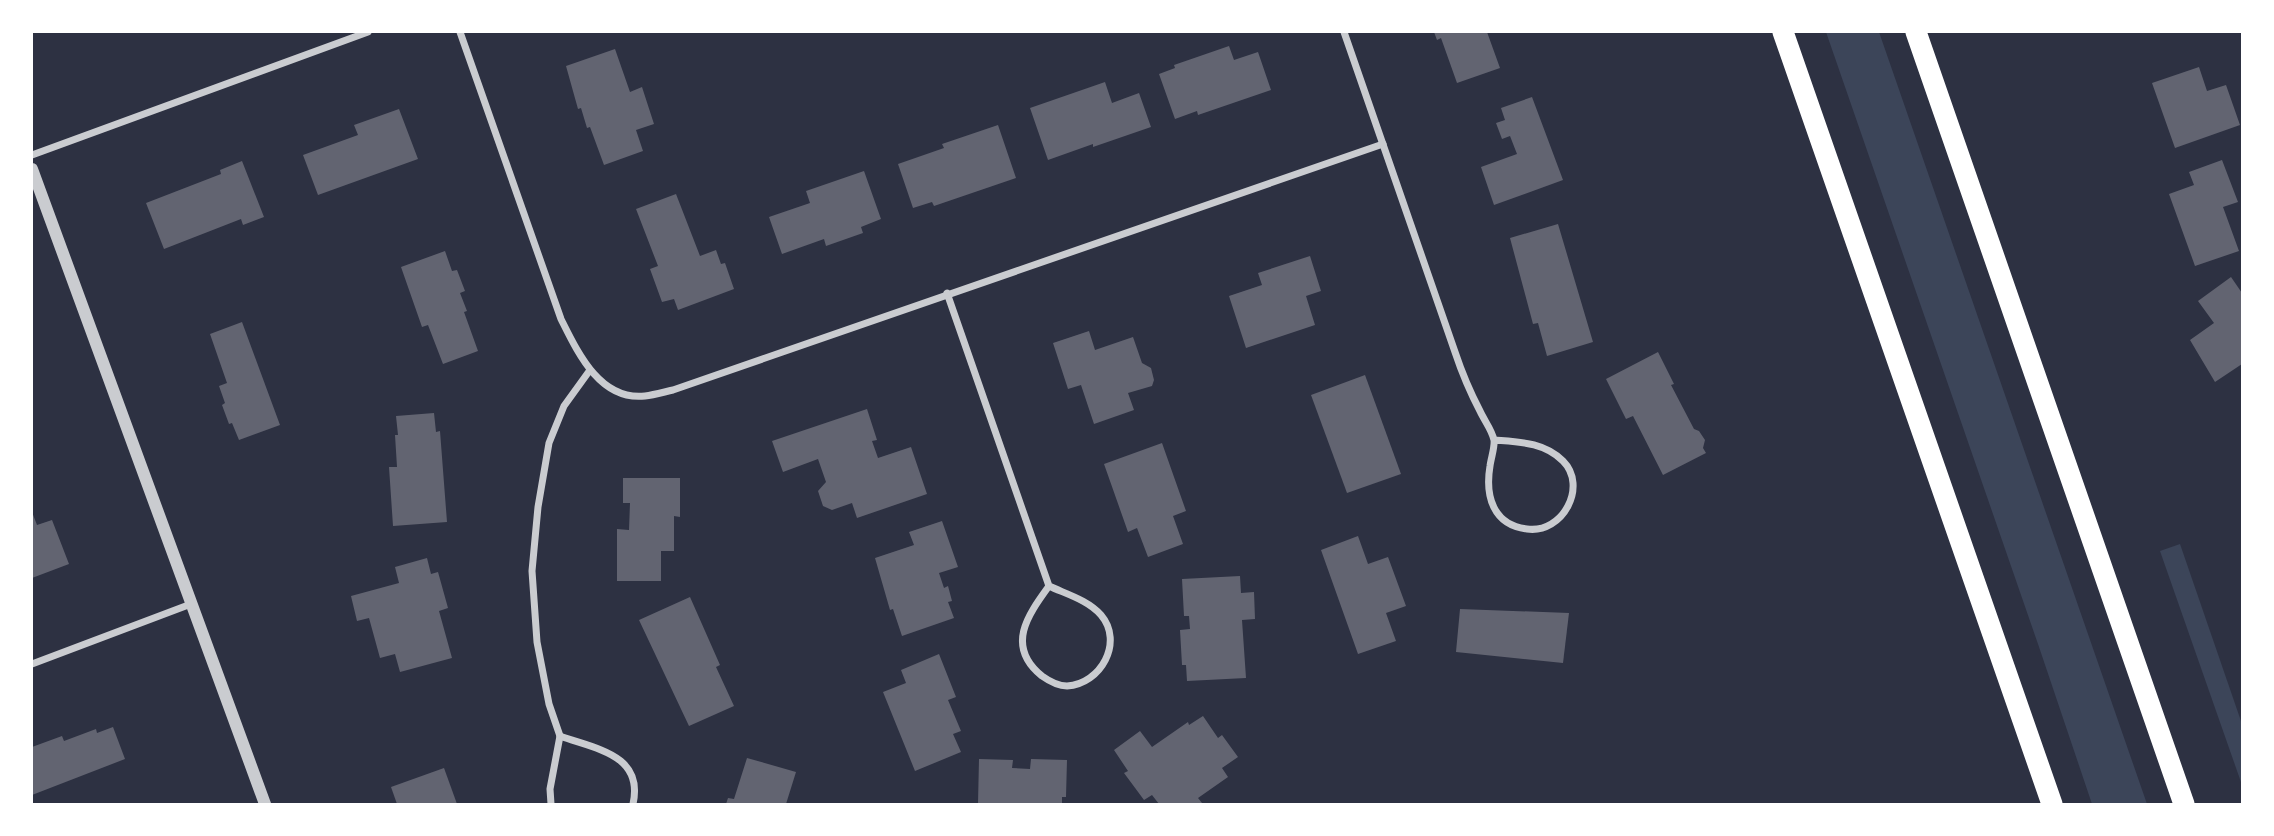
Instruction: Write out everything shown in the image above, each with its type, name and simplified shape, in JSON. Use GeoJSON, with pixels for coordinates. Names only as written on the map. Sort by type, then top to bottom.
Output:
{"type":"FeatureCollection","features":[{"type":"Feature","properties":{"kind":"highway"},"geometry":{"type":"LineString","coordinates":[[1783,32],[2052,804]]}},
{"type":"Feature","properties":{"kind":"highway"},"geometry":{"type":"LineString","coordinates":[[1916,32],[2184,804]]}},
{"type":"Feature","properties":{"kind":"street"},"geometry":{"type":"LineString","coordinates":[[32,155],[368,32]]}},
{"type":"Feature","properties":{"kind":"street"},"geometry":{"type":"LineString","coordinates":[[460,32],[561,318],[576,349],[590,370],[616,393],[644,397],[673,390],[1383,144]]}},
{"type":"Feature","properties":{"kind":"street"},"geometry":{"type":"LineString","coordinates":[[1344,32],[1464,379],[1494,440],[1488,478],[1490,501],[1498,517],[1515,528],[1538,531],[1556,523],[1569,505],[1573,481],[1566,464],[1550,449],[1494,440]]}},
{"type":"Feature","properties":{"kind":"street"},"geometry":{"type":"LineString","coordinates":[[32,169],[265,804]]}},
{"type":"Feature","properties":{"kind":"street"},"geometry":{"type":"LineString","coordinates":[[947,293],[1049,586],[1086,602],[1101,615],[1110,630],[1108,655],[1099,672],[1084,681],[1066,686],[1050,682],[1035,670],[1027,658],[1022,639],[1027,617],[1049,586]]}},
{"type":"Feature","properties":{"kind":"street"},"geometry":{"type":"LineString","coordinates":[[551,804],[550,789],[560,736],[549,704],[537,642],[532,571],[538,507],[549,443],[564,406],[590,370]]}},
{"type":"Feature","properties":{"kind":"street"},"geometry":{"type":"LineString","coordinates":[[32,664],[191,604]]}},
{"type":"Feature","properties":{"kind":"street"},"geometry":{"type":"LineString","coordinates":[[560,736],[614,754],[628,768],[633,781],[633,804]]}},
{"type":"Feature","properties":{"kind":"shaded area"},"geometry":{"type":"Polygon","coordinates":[[[1826,32],[1879,32],[2147,804],[2092,804],[1826,32]]]}},
{"type":"Feature","properties":{"kind":"shaded area"},"geometry":{"type":"Polygon","coordinates":[[[2180,544],[2242,724],[2242,785],[2160,551],[2180,544]]]}},
{"type":"Feature","properties":{"kind":"building"},"geometry":{"type":"Polygon","coordinates":[[[1434,32],[1487,32],[1500,68],[1457,83],[1441,38],[1437,40],[1434,32]]]}},
{"type":"Feature","properties":{"kind":"building"},"geometry":{"type":"Polygon","coordinates":[[[1229,46],[1234,60],[1258,52],[1271,90],[1198,115],[1197,111],[1175,119],[1159,74],[1175,68],[1174,65],[1229,46]]]}},
{"type":"Feature","properties":{"kind":"building"},"geometry":{"type":"Polygon","coordinates":[[[615,49],[630,92],[642,87],[654,124],[636,130],[643,151],[604,165],[590,127],[587,128],[581,108],[578,109],[566,66],[615,49]]]}},
{"type":"Feature","properties":{"kind":"building"},"geometry":{"type":"Polygon","coordinates":[[[2199,67],[2207,91],[2226,85],[2240,125],[2175,148],[2152,83],[2199,67]]]}},
{"type":"Feature","properties":{"kind":"building"},"geometry":{"type":"Polygon","coordinates":[[[1105,82],[1112,103],[1139,93],[1151,127],[1048,160],[1030,108],[1105,82]]]}},
{"type":"Feature","properties":{"kind":"building"},"geometry":{"type":"Polygon","coordinates":[[[1532,97],[1563,180],[1494,205],[1481,167],[1517,154],[1510,136],[1502,139],[1496,123],[1505,120],[1501,108],[1532,97]]]}},
{"type":"Feature","properties":{"kind":"building"},"geometry":{"type":"Polygon","coordinates":[[[399,109],[418,159],[318,195],[303,155],[358,135],[354,125],[399,109]]]}},
{"type":"Feature","properties":{"kind":"building"},"geometry":{"type":"Polygon","coordinates":[[[998,125],[1016,178],[934,206],[932,202],[913,208],[898,164],[944,148],[942,144],[998,125]]]}},
{"type":"Feature","properties":{"kind":"building"},"geometry":{"type":"Polygon","coordinates":[[[2222,160],[2238,202],[2223,207],[2239,251],[2195,266],[2169,194],[2194,185],[2189,172],[2222,160]]]}},
{"type":"Feature","properties":{"kind":"building"},"geometry":{"type":"Polygon","coordinates":[[[242,161],[264,217],[243,225],[241,219],[164,249],[146,203],[221,174],[220,170],[242,161]]]}},
{"type":"Feature","properties":{"kind":"building"},"geometry":{"type":"Polygon","coordinates":[[[864,171],[881,219],[861,227],[863,233],[826,246],[824,239],[782,254],[769,217],[810,203],[806,191],[864,171]]]}},
{"type":"Feature","properties":{"kind":"building"},"geometry":{"type":"Polygon","coordinates":[[[676,194],[700,256],[716,250],[721,264],[725,263],[734,289],[678,310],[674,299],[662,302],[650,269],[658,266],[636,209],[676,194]]]}},
{"type":"Feature","properties":{"kind":"building"},"geometry":{"type":"Polygon","coordinates":[[[1558,224],[1593,342],[1547,356],[1538,323],[1533,324],[1510,238],[1558,224]]]}},
{"type":"Feature","properties":{"kind":"building"},"geometry":{"type":"Polygon","coordinates":[[[445,251],[452,271],[457,270],[465,291],[460,293],[467,311],[464,312],[478,351],[443,364],[428,325],[422,327],[401,267],[445,251]]]}},
{"type":"Feature","properties":{"kind":"building"},"geometry":{"type":"Polygon","coordinates":[[[1310,256],[1321,291],[1306,296],[1315,325],[1246,348],[1229,296],[1262,285],[1258,273],[1310,256]]]}},
{"type":"Feature","properties":{"kind":"building"},"geometry":{"type":"Polygon","coordinates":[[[2231,277],[2242,293],[2242,364],[2215,382],[2190,340],[2214,323],[2198,301],[2231,277]]]}},
{"type":"Feature","properties":{"kind":"building"},"geometry":{"type":"Polygon","coordinates":[[[242,322],[280,425],[239,440],[222,405],[225,403],[219,386],[227,383],[210,334],[242,322]]]}},
{"type":"Feature","properties":{"kind":"building"},"geometry":{"type":"Polygon","coordinates":[[[1089,331],[1095,350],[1133,337],[1142,363],[1151,368],[1154,380],[1152,386],[1128,393],[1134,410],[1094,424],[1081,385],[1068,389],[1053,343],[1089,331]]]}},
{"type":"Feature","properties":{"kind":"building"},"geometry":{"type":"Polygon","coordinates":[[[1658,352],[1674,384],[1671,385],[1694,429],[1699,431],[1705,440],[1703,448],[1706,453],[1663,475],[1633,416],[1626,419],[1606,379],[1658,352]]]}},
{"type":"Feature","properties":{"kind":"building"},"geometry":{"type":"Polygon","coordinates":[[[1365,375],[1401,474],[1347,493],[1311,395],[1365,375]]]}},
{"type":"Feature","properties":{"kind":"building"},"geometry":{"type":"Polygon","coordinates":[[[867,409],[877,440],[872,441],[878,458],[911,447],[927,494],[857,518],[852,503],[832,510],[823,506],[818,491],[826,482],[818,459],[783,472],[772,441],[867,409]]]}},
{"type":"Feature","properties":{"kind":"building"},"geometry":{"type":"Polygon","coordinates":[[[434,413],[436,432],[440,431],[447,522],[393,526],[389,467],[397,467],[396,416],[434,413]]]}},
{"type":"Feature","properties":{"kind":"building"},"geometry":{"type":"Polygon","coordinates":[[[1162,443],[1186,511],[1173,516],[1183,544],[1148,557],[1137,528],[1128,532],[1104,464],[1162,443]]]}},
{"type":"Feature","properties":{"kind":"building"},"geometry":{"type":"Polygon","coordinates":[[[623,478],[680,478],[680,517],[674,516],[674,551],[661,551],[661,581],[617,581],[617,529],[629,530],[630,503],[623,503],[623,478]]]}},
{"type":"Feature","properties":{"kind":"building"},"geometry":{"type":"Polygon","coordinates":[[[32,512],[37,525],[52,520],[69,564],[32,578],[32,512]]]}},
{"type":"Feature","properties":{"kind":"building"},"geometry":{"type":"Polygon","coordinates":[[[942,521],[958,567],[939,573],[944,588],[948,586],[952,601],[948,602],[954,618],[902,636],[893,609],[890,610],[875,558],[914,545],[909,532],[942,521]]]}},
{"type":"Feature","properties":{"kind":"building"},"geometry":{"type":"Polygon","coordinates":[[[1358,536],[1368,564],[1388,557],[1406,606],[1386,613],[1396,641],[1358,654],[1321,550],[1358,536]]]}},
{"type":"Feature","properties":{"kind":"building"},"geometry":{"type":"Polygon","coordinates":[[[427,558],[431,574],[438,572],[448,608],[439,611],[452,658],[400,672],[395,654],[380,658],[369,618],[357,621],[351,596],[399,583],[395,567],[427,558]]]}},
{"type":"Feature","properties":{"kind":"building"},"geometry":{"type":"Polygon","coordinates":[[[1240,576],[1241,593],[1254,592],[1255,619],[1242,620],[1246,678],[1187,681],[1186,665],[1182,665],[1180,630],[1190,629],[1189,616],[1184,616],[1182,579],[1240,576]]]}},
{"type":"Feature","properties":{"kind":"building"},"geometry":{"type":"Polygon","coordinates":[[[690,597],[720,665],[716,667],[734,706],[689,726],[639,620],[690,597]]]}},
{"type":"Feature","properties":{"kind":"building"},"geometry":{"type":"Polygon","coordinates":[[[1460,609],[1569,613],[1563,663],[1456,652],[1460,609]]]}},
{"type":"Feature","properties":{"kind":"building"},"geometry":{"type":"Polygon","coordinates":[[[939,654],[956,697],[948,700],[961,731],[953,734],[961,752],[915,771],[883,692],[906,683],[901,670],[939,654]]]}},
{"type":"Feature","properties":{"kind":"building"},"geometry":{"type":"Polygon","coordinates":[[[1203,716],[1218,738],[1222,735],[1238,757],[1222,768],[1228,777],[1198,798],[1201,804],[1159,804],[1152,795],[1144,800],[1124,773],[1128,771],[1114,750],[1140,731],[1152,747],[1188,722],[1189,725],[1203,716]]]}},
{"type":"Feature","properties":{"kind":"building"},"geometry":{"type":"Polygon","coordinates":[[[113,727],[125,759],[32,795],[32,747],[62,736],[64,741],[96,729],[97,733],[113,727]]]}},
{"type":"Feature","properties":{"kind":"building"},"geometry":{"type":"Polygon","coordinates":[[[747,758],[796,772],[786,804],[726,804],[728,798],[734,799],[747,758]]]}},
{"type":"Feature","properties":{"kind":"building"},"geometry":{"type":"Polygon","coordinates":[[[979,759],[1013,760],[1012,768],[1030,769],[1031,759],[1067,760],[1066,797],[1062,797],[1062,804],[978,804],[979,759]]]}},
{"type":"Feature","properties":{"kind":"building"},"geometry":{"type":"Polygon","coordinates":[[[444,768],[457,804],[397,804],[391,787],[444,768]]]}}]}
